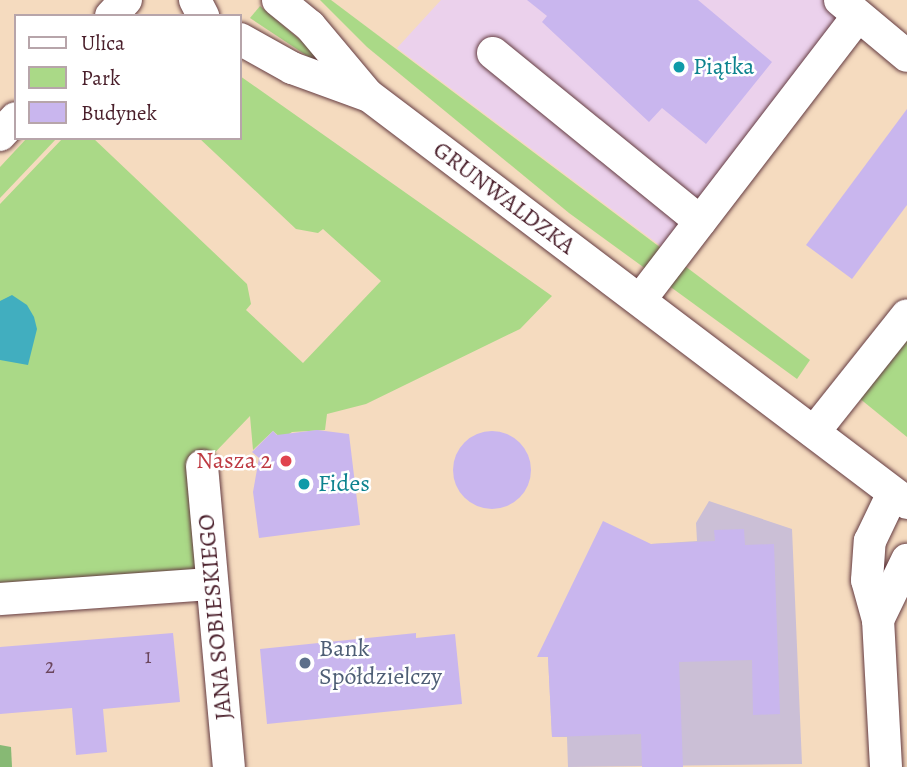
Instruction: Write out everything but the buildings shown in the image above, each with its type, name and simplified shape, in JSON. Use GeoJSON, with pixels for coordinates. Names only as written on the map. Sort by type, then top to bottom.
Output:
{"type":"FeatureCollection","features":[{"type":"Feature","properties":{"kind":"street"},"geometry":{"type":"LineString","coordinates":[[113,14],[126,0]]}},
{"type":"Feature","properties":{"kind":"street","name":"GRUNWALDZKA"},"geometry":{"type":"LineString","coordinates":[[278,0],[310,26],[368,95],[900,498]]}},
{"type":"Feature","properties":{"kind":"street"},"geometry":{"type":"LineString","coordinates":[[640,300],[700,221],[849,8],[907,56]]}},
{"type":"Feature","properties":{"kind":"street","name":"GRUNWALDZKA"},"geometry":{"type":"LineString","coordinates":[[242,40],[292,68],[368,95]]}},
{"type":"Feature","properties":{"kind":"street"},"geometry":{"type":"LineString","coordinates":[[493,52],[700,221]]}},
{"type":"Feature","properties":{"kind":"street"},"geometry":{"type":"LineString","coordinates":[[0,135],[14,120]]}},
{"type":"Feature","properties":{"kind":"street"},"geometry":{"type":"LineString","coordinates":[[814,432],[907,316]]}},
{"type":"Feature","properties":{"kind":"street","name":"JANA SOBIESKIEGO"},"geometry":{"type":"LineString","coordinates":[[202,466],[229,767]]}},
{"type":"Feature","properties":{"kind":"street"},"geometry":{"type":"LineString","coordinates":[[886,767],[878,621],[867,580],[870,541],[900,498]]}},
{"type":"Feature","properties":{"kind":"street"},"geometry":{"type":"LineString","coordinates":[[878,621],[900,589],[907,560]]}},
{"type":"Feature","properties":{"kind":"street"},"geometry":{"type":"LineString","coordinates":[[0,599],[211,584]]}},
{"type":"Feature","properties":{"kind":"shaded area"},"geometry":{"type":"Polygon","coordinates":[[[441,0],[840,0],[858,16],[674,256],[397,48],[441,0]]]}},
{"type":"Feature","properties":{"kind":"shaded area"},"geometry":{"type":"Polygon","coordinates":[[[709,501],[792,529],[802,764],[568,767],[567,737],[552,737],[547,636],[580,635],[643,561],[651,544],[697,541],[696,523],[709,501]]]}},
{"type":"Feature","properties":{"kind":"green space"},"geometry":{"type":"Polygon","coordinates":[[[320,0],[331,0],[810,360],[797,379],[569,213],[367,47],[320,0]]]}},
{"type":"Feature","properties":{"kind":"green space"},"geometry":{"type":"Polygon","coordinates":[[[260,6],[344,77],[342,79],[250,18],[260,6]]]}},
{"type":"Feature","properties":{"kind":"green space"},"geometry":{"type":"Polygon","coordinates":[[[242,77],[552,296],[520,329],[366,404],[327,414],[325,430],[292,432],[282,439],[273,431],[253,450],[250,416],[202,466],[211,584],[0,599],[0,204],[61,140],[95,140],[247,284],[251,304],[246,310],[303,363],[381,281],[323,229],[318,233],[296,229],[201,140],[242,140],[242,77]]]}},
{"type":"Feature","properties":{"kind":"green space"},"geometry":{"type":"Polygon","coordinates":[[[25,140],[55,140],[0,198],[0,167],[25,140]]]}},
{"type":"Feature","properties":{"kind":"green space"},"geometry":{"type":"Polygon","coordinates":[[[907,315],[907,437],[848,389],[907,315]]]}},
{"type":"Feature","properties":{"kind":"green space"},"geometry":{"type":"Polygon","coordinates":[[[0,745],[11,747],[12,767],[0,767],[0,745]]]}},
{"type":"Feature","properties":{"kind":"water"},"geometry":{"type":"Polygon","coordinates":[[[12,295],[27,305],[37,329],[28,365],[0,360],[0,301],[12,295]]]}},
{"type":"Feature","properties":{"kind":"place","name":"Piątka"},"geometry":{"type":"Point","coordinates":[679,67]}},
{"type":"Feature","properties":{"kind":"place","name":"Nasza 2"},"geometry":{"type":"Point","coordinates":[286,461]}},
{"type":"Feature","properties":{"kind":"place","name":"Fides"},"geometry":{"type":"Point","coordinates":[304,484]}},
{"type":"Feature","properties":{"kind":"place","name":"Bank Spółdzielczy"},"geometry":{"type":"Point","coordinates":[305,663]}}]}
